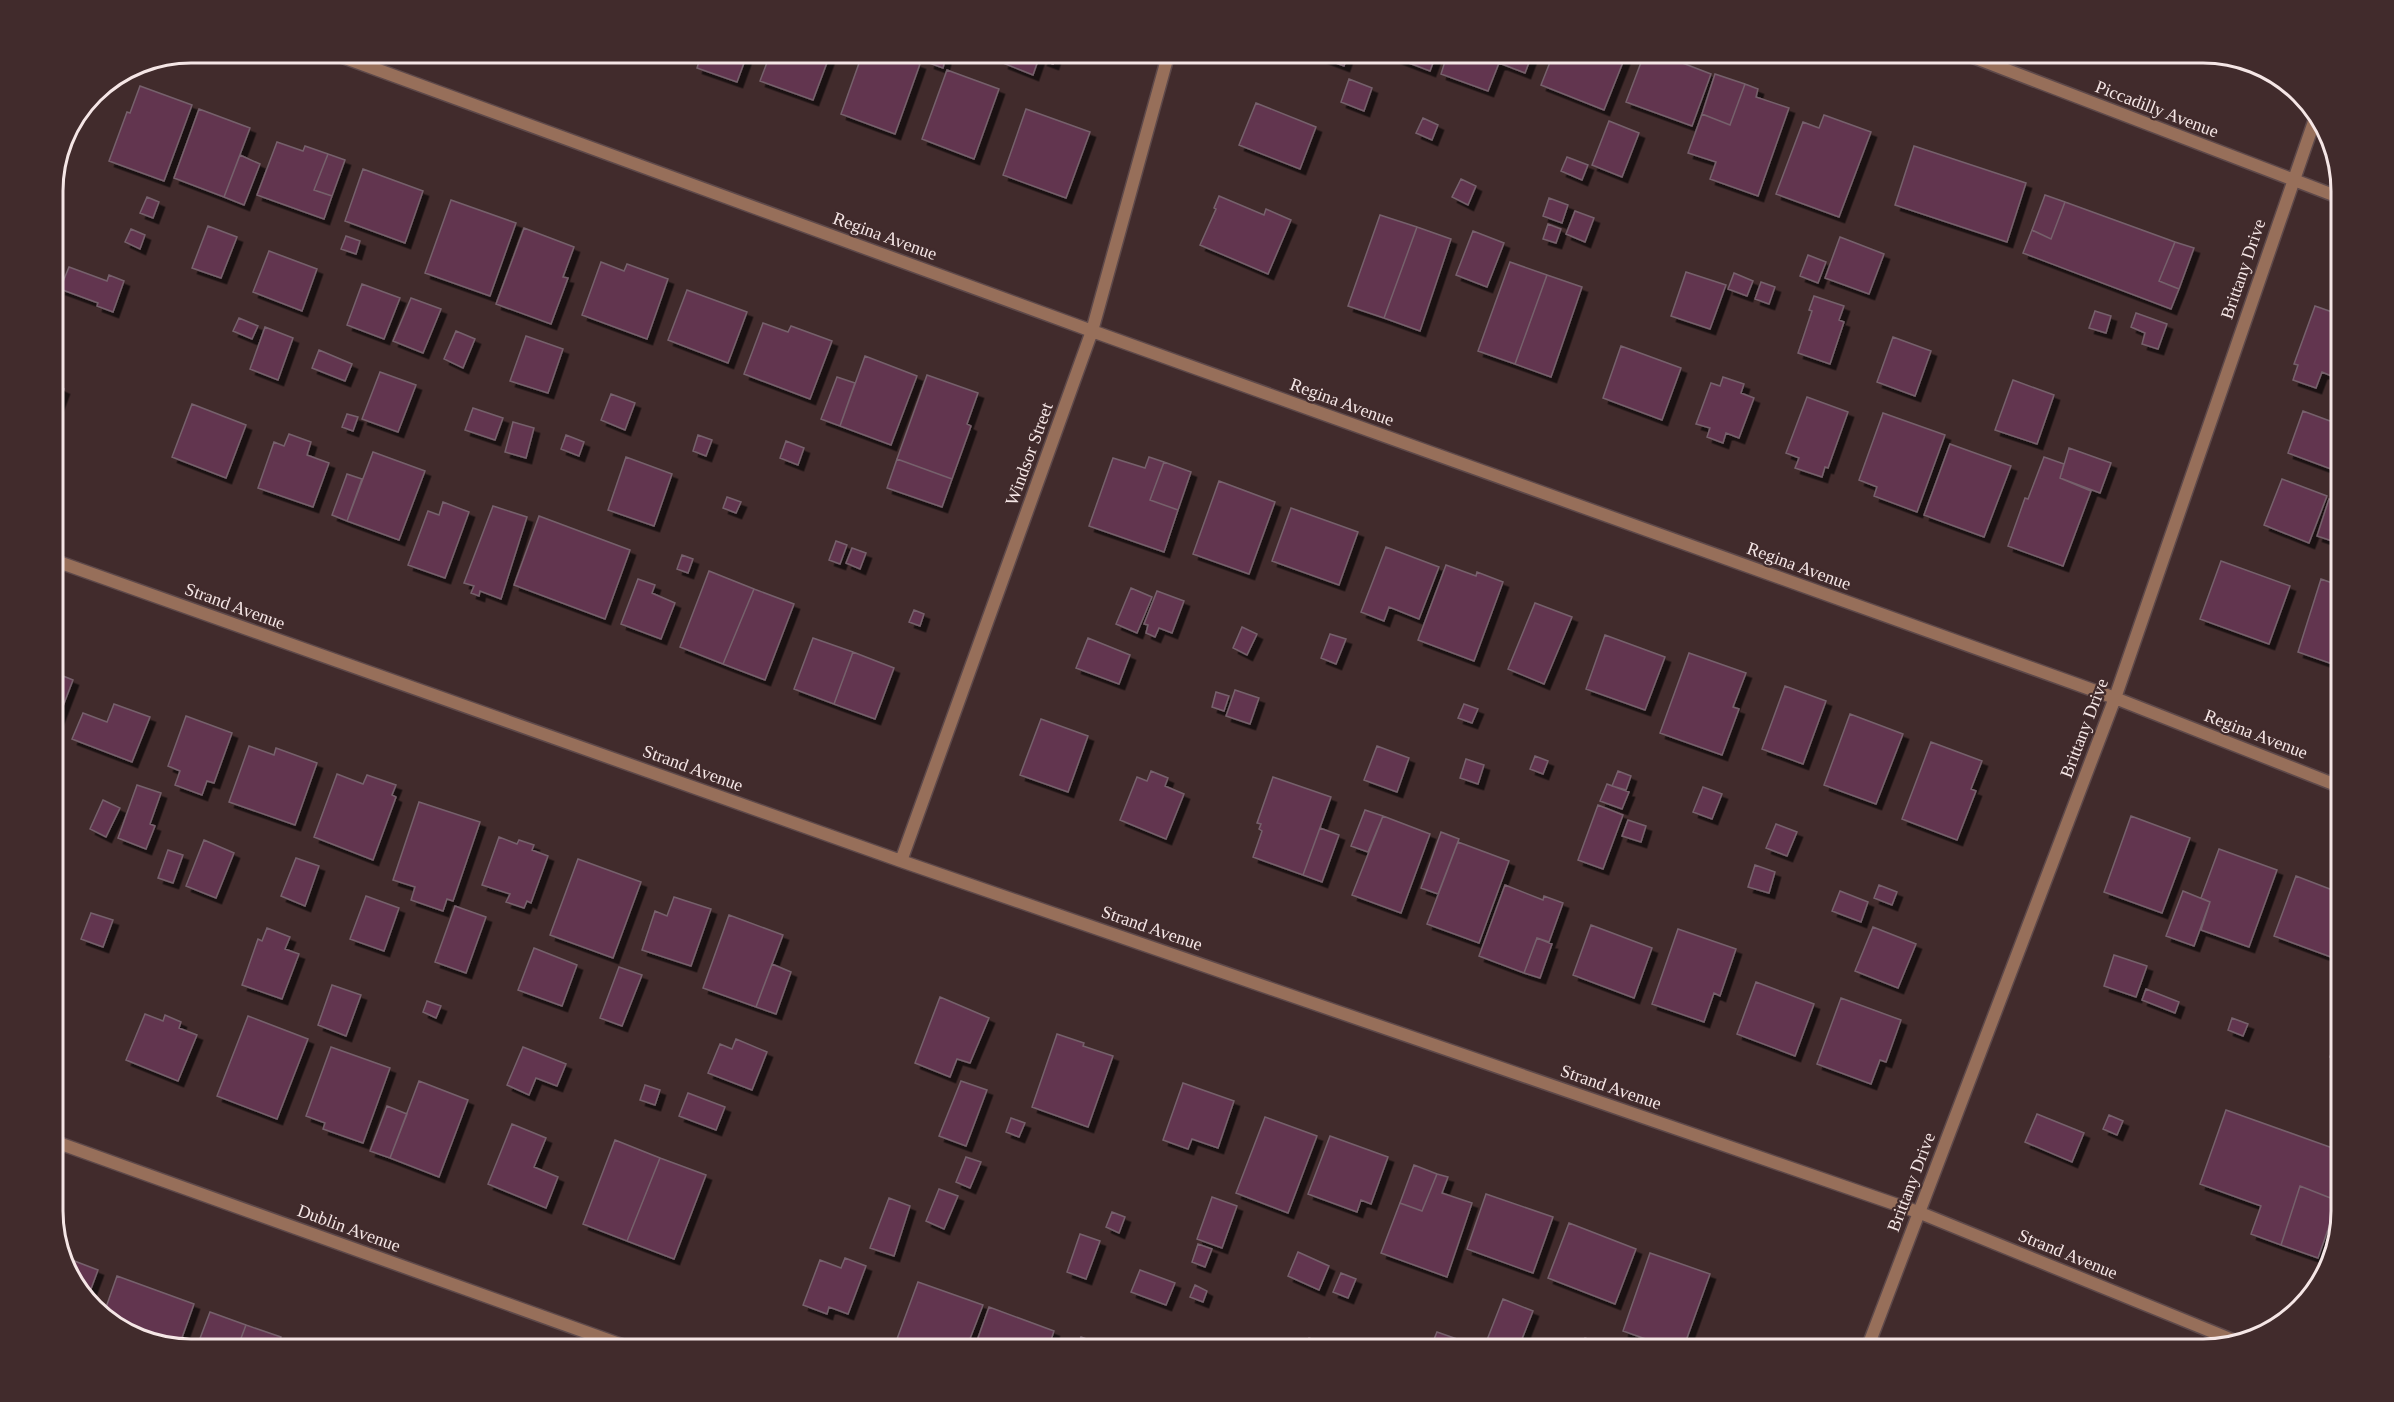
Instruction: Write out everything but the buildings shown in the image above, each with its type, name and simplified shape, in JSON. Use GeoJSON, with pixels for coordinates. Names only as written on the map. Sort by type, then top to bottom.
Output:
{"type":"FeatureCollection","features":[{"type":"Feature","properties":{"kind":"street","name":"Regina Avenue"},"geometry":{"type":"LineString","coordinates":[[359,63],[1092,331],[2115,698],[2331,783]]}},
{"type":"Feature","properties":{"kind":"street","name":"Windsor Street"},"geometry":{"type":"LineString","coordinates":[[901,861],[1092,331],[1166,63]]}},
{"type":"Feature","properties":{"kind":"street","name":"Piccadilly Avenue"},"geometry":{"type":"LineString","coordinates":[[1989,63],[2331,194]]}},
{"type":"Feature","properties":{"kind":"street","name":"Brittany Drive"},"geometry":{"type":"LineString","coordinates":[[1871,1339],[2115,698],[2313,125]]}},
{"type":"Feature","properties":{"kind":"street","name":"Strand Avenue"},"geometry":{"type":"LineString","coordinates":[[63,564],[901,861],[1918,1212],[2225,1337]]}},
{"type":"Feature","properties":{"kind":"street","name":"Dublin Avenue"},"geometry":{"type":"LineString","coordinates":[[63,1144],[603,1339]]}}]}
